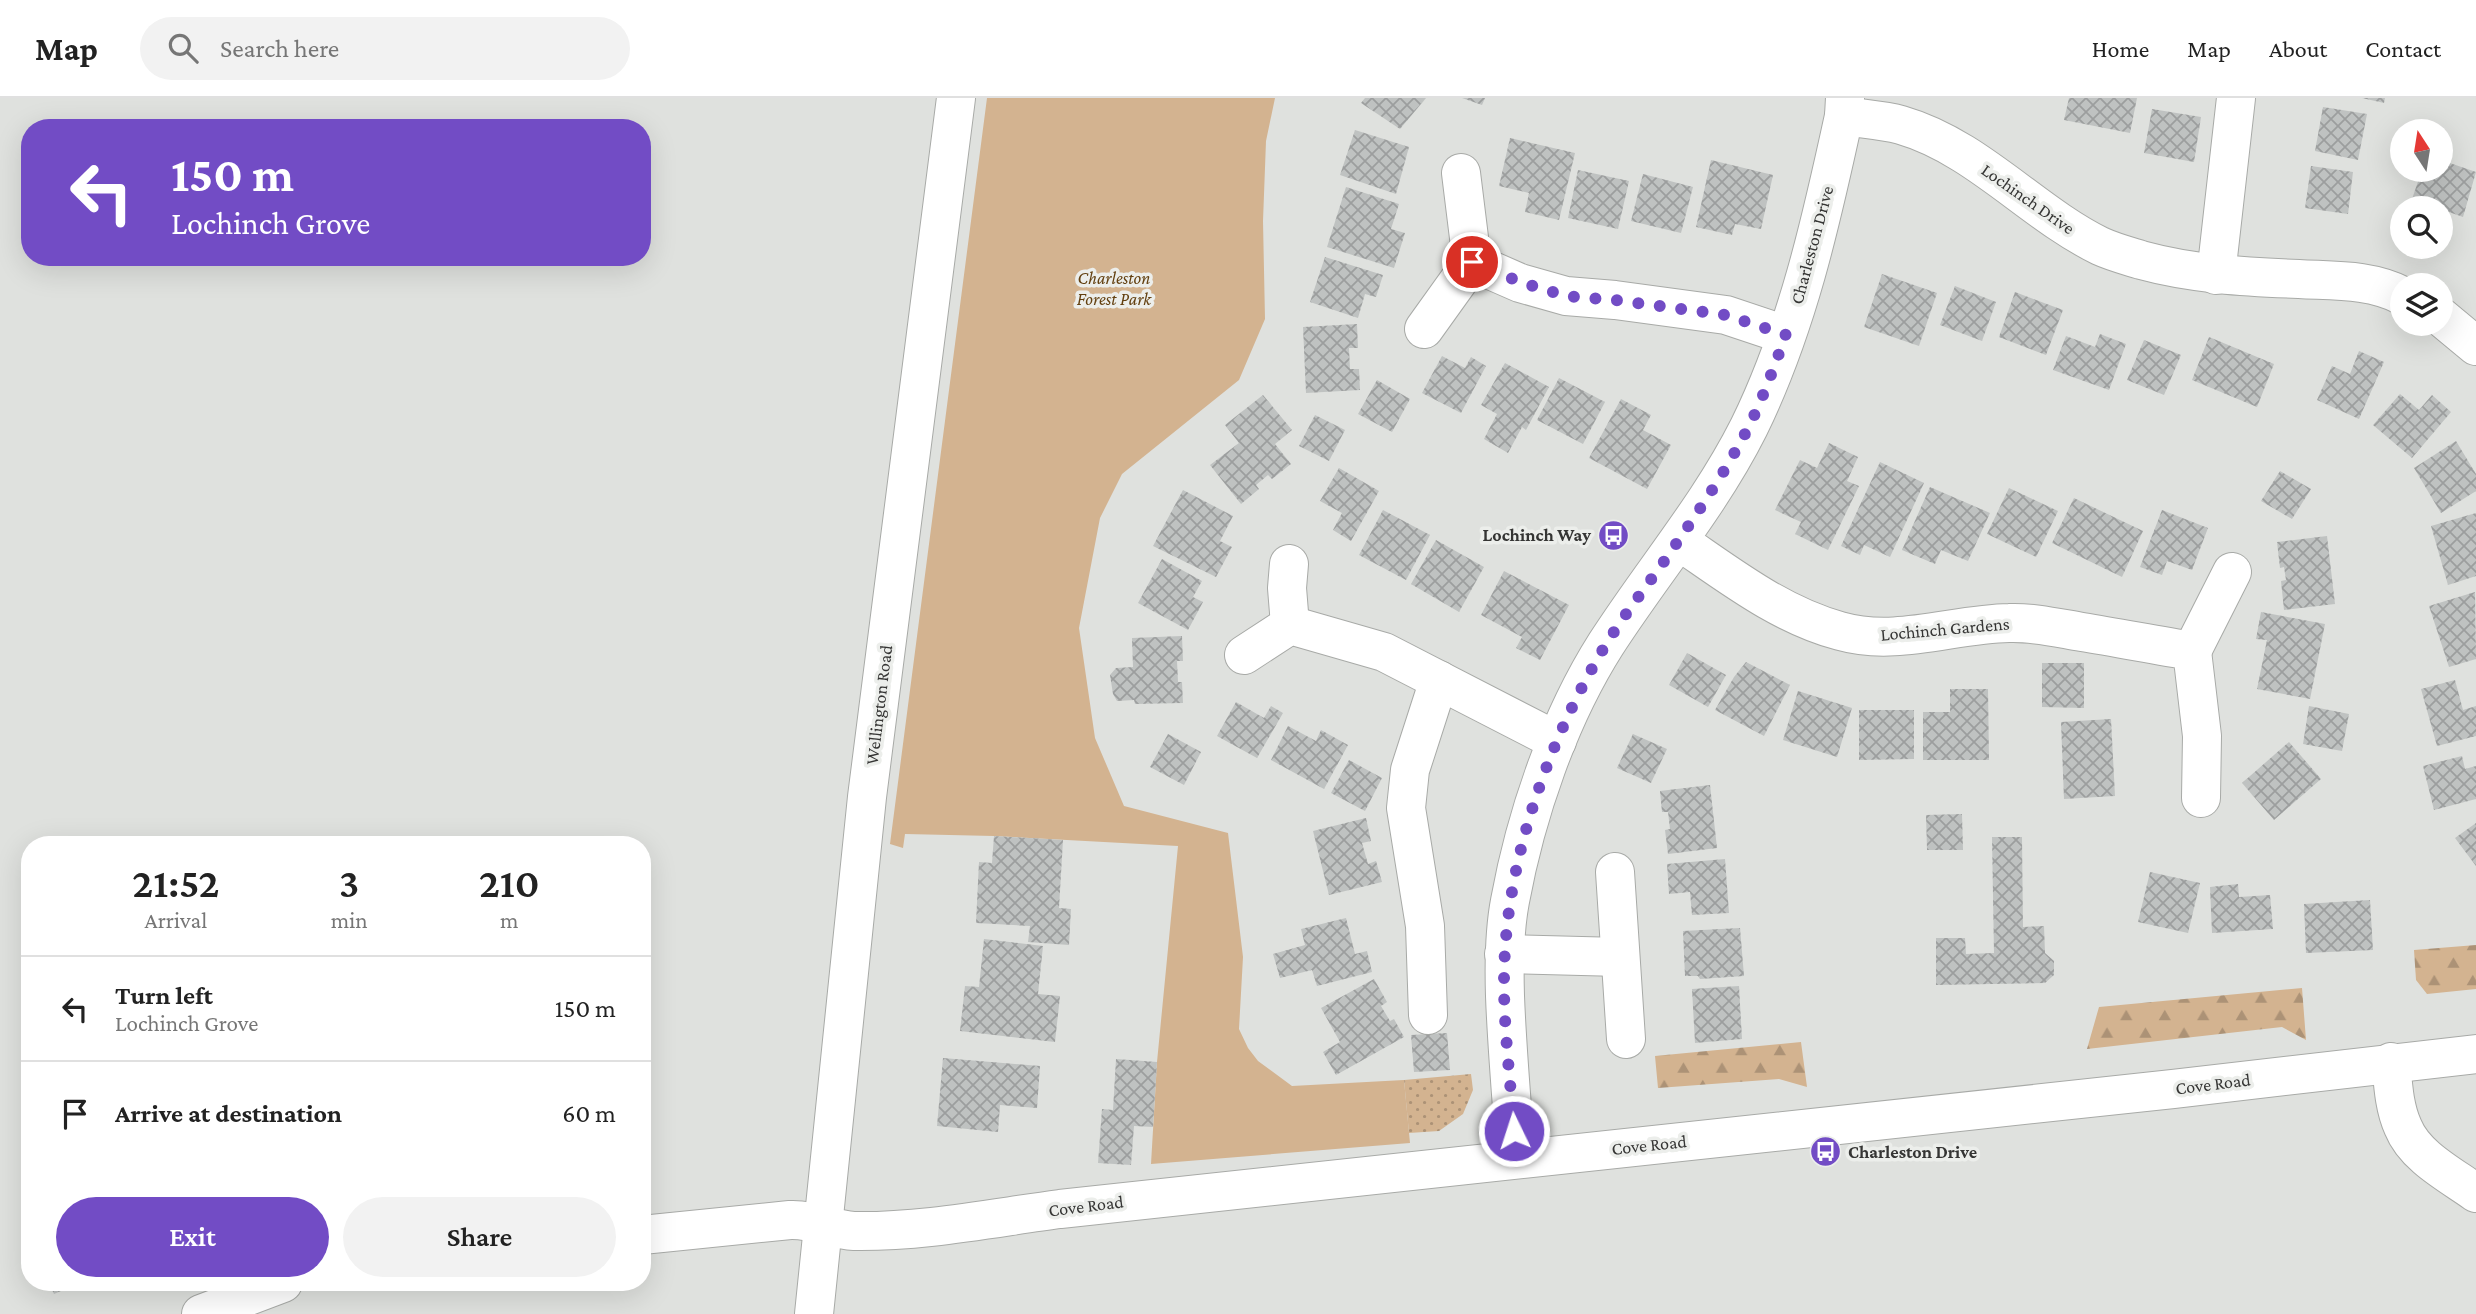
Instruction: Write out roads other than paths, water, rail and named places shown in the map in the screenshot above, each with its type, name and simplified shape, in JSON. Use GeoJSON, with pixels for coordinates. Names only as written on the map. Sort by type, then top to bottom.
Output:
{"type":"FeatureCollection","features":[{"type":"Feature","properties":{"kind":"street","name":"Wellington Road"},"geometry":{"type":"LineString","coordinates":[[814,1314],[867,797],[956,98]]}},
{"type":"Feature","properties":{"kind":"street"},"geometry":{"type":"LineString","coordinates":[[2216,275],[2236,98]]}},
{"type":"Feature","properties":{"kind":"street","name":"Lochinch Drive"},"geometry":{"type":"LineString","coordinates":[[1844,107],[1902,125],[1944,144],[1988,169],[2035,206],[2104,248],[2142,260],[2216,275],[2354,281],[2390,290]]}},
{"type":"Feature","properties":{"kind":"street","name":"Charleston Drive"},"geometry":{"type":"LineString","coordinates":[[1516,1159],[1506,1033],[1504,954],[1509,904],[1521,850],[1558,741],[1585,681],[1606,644],[1679,541],[1748,429],[1786,335],[1820,227],[1844,107]]}},
{"type":"Feature","properties":{"kind":"street"},"geometry":{"type":"LineString","coordinates":[[1424,329],[1472,262],[1461,173]]}},
{"type":"Feature","properties":{"kind":"street"},"geometry":{"type":"LineString","coordinates":[[1472,262],[1520,282],[1566,296],[1726,315],[1786,335]]}},
{"type":"Feature","properties":{"kind":"street","name":"Lochinch Gardens"},"geometry":{"type":"LineString","coordinates":[[1679,541],[1747,587],[1800,616],[1841,632],[1918,635],[1968,626],[2010,623],[2052,627],[2192,651]]}},
{"type":"Feature","properties":{"kind":"street"},"geometry":{"type":"LineString","coordinates":[[1289,564],[1287,589],[1290,625]]}},
{"type":"Feature","properties":{"kind":"street"},"geometry":{"type":"LineString","coordinates":[[2201,798],[2202,736],[2192,651],[2232,572]]}},
{"type":"Feature","properties":{"kind":"street"},"geometry":{"type":"LineString","coordinates":[[1244,655],[1290,625],[1384,652],[1558,741]]}},
{"type":"Feature","properties":{"kind":"street"},"geometry":{"type":"LineString","coordinates":[[1428,1015],[1425,926],[1406,808],[1410,770],[1439,680]]}},
{"type":"Feature","properties":{"kind":"street"},"geometry":{"type":"LineString","coordinates":[[1615,872],[1626,1039]]}},
{"type":"Feature","properties":{"kind":"street"},"geometry":{"type":"LineString","coordinates":[[1504,954],[1620,957]]}},
{"type":"Feature","properties":{"kind":"street","name":"Cove Road"},"geometry":{"type":"LineString","coordinates":[[651,1234],[790,1220],[823,1223],[850,1231],[887,1230],[1073,1207],[2476,1054]]}},
{"type":"Feature","properties":{"kind":"street"},"geometry":{"type":"LineString","coordinates":[[2391,1062],[2396,1108],[2403,1129],[2417,1149],[2476,1193]]}},
{"type":"Feature","properties":{"kind":"street"},"geometry":{"type":"LineString","coordinates":[[201,1314],[262,1291]]}},
{"type":"Feature","properties":{"kind":"place","name":"Lochinch Way"},"geometry":{"type":"Point","coordinates":[1614,535]}},
{"type":"Feature","properties":{"kind":"place","name":"Charleston Drive"},"geometry":{"type":"Point","coordinates":[1825,1152]}},
{"type":"Feature","properties":{"kind":"park label","name":"Charleston Forest Park"},"geometry":{"type":"Point","coordinates":[1114,288]}}]}
